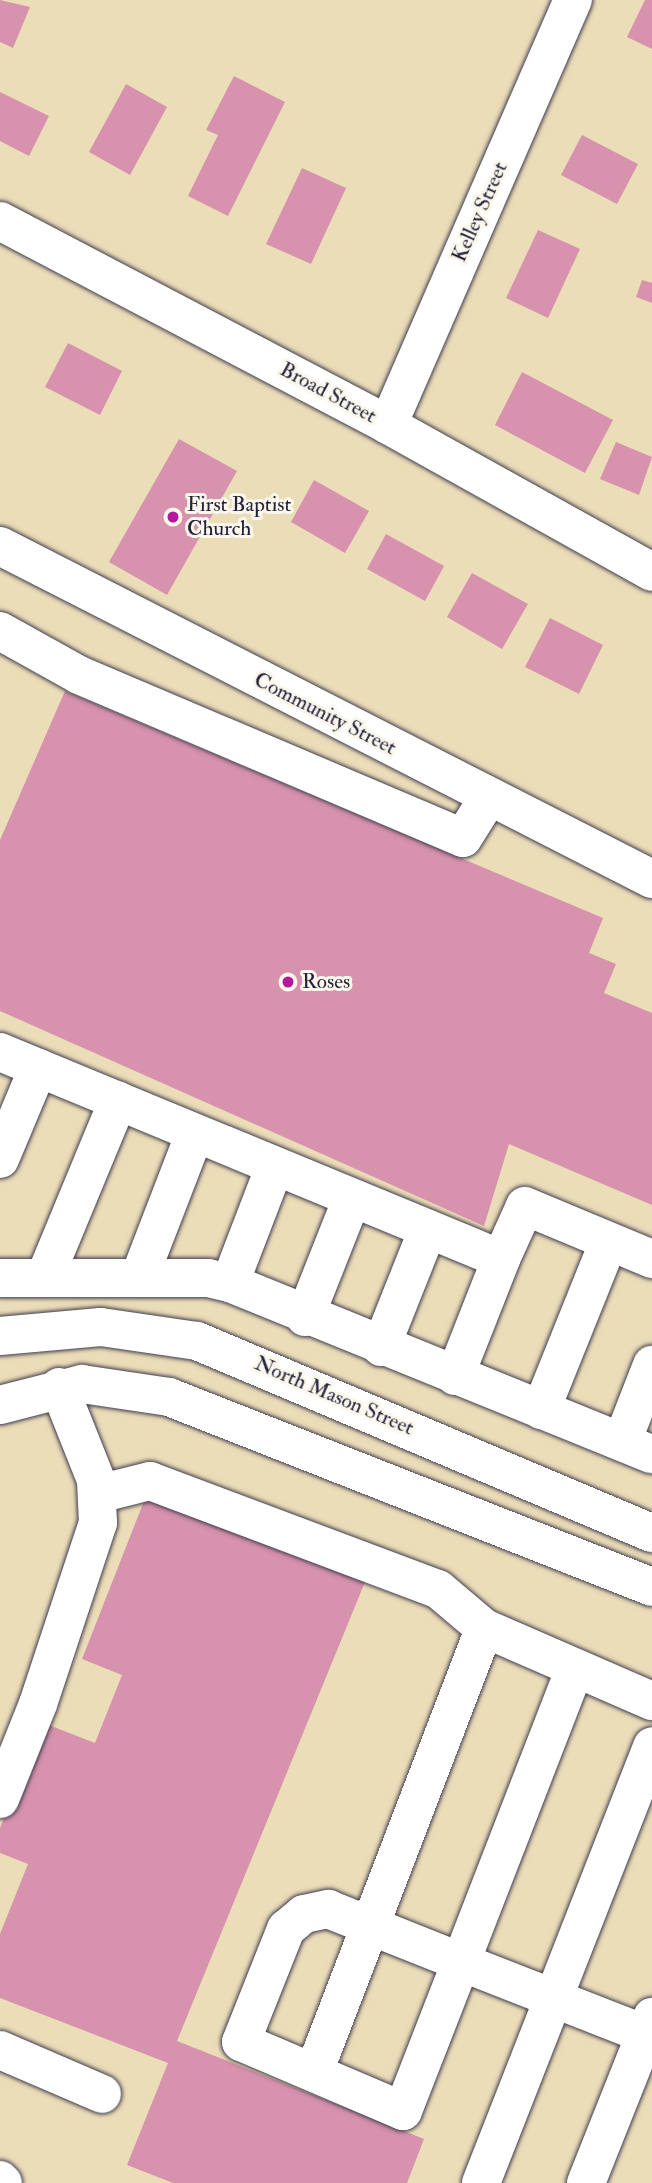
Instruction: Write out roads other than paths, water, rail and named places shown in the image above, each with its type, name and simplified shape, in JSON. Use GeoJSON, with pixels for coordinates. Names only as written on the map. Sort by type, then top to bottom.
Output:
{"type":"FeatureCollection","features":[{"type":"Feature","properties":{"kind":"street","name":"Kelley Street"},"geometry":{"type":"LineString","coordinates":[[388,425],[573,0]]}},
{"type":"Feature","properties":{"kind":"street","name":"Broad Street"},"geometry":{"type":"LineString","coordinates":[[0,221],[388,425],[652,572]]}},
{"type":"Feature","properties":{"kind":"street","name":"Community Street"},"geometry":{"type":"LineString","coordinates":[[0,546],[488,798],[652,879]]}},
{"type":"Feature","properties":{"kind":"street"},"geometry":{"type":"LineString","coordinates":[[0,631],[79,675],[463,838],[488,798]]}},
{"type":"Feature","properties":{"kind":"street"},"geometry":{"type":"LineString","coordinates":[[0,1052],[501,1259]]}},
{"type":"Feature","properties":{"kind":"street"},"geometry":{"type":"LineString","coordinates":[[0,1159],[38,1068]]}},
{"type":"Feature","properties":{"kind":"street"},"geometry":{"type":"LineString","coordinates":[[45,1277],[118,1101]]}},
{"type":"Feature","properties":{"kind":"street"},"geometry":{"type":"LineString","coordinates":[[139,1278],[195,1133]]}},
{"type":"Feature","properties":{"kind":"street"},"geometry":{"type":"LineString","coordinates":[[230,1283],[275,1166]]}},
{"type":"Feature","properties":{"kind":"street"},"geometry":{"type":"LineString","coordinates":[[305,1317],[352,1198]]}},
{"type":"Feature","properties":{"kind":"street"},"geometry":{"type":"LineString","coordinates":[[455,1376],[525,1206],[608,1243],[652,1259]]}},
{"type":"Feature","properties":{"kind":"street"},"geometry":{"type":"LineString","coordinates":[[382,1347],[428,1229]]}},
{"type":"Feature","properties":{"kind":"street"},"geometry":{"type":"LineString","coordinates":[[541,1410],[608,1243]]}},
{"type":"Feature","properties":{"kind":"street"},"geometry":{"type":"LineString","coordinates":[[0,1278],[139,1278],[230,1283],[305,1317],[637,1448],[652,1366]]}},
{"type":"Feature","properties":{"kind":"street","name":"North Mason Street"},"geometry":{"type":"LineString","coordinates":[[0,1336],[101,1327],[197,1341],[652,1533]]}},
{"type":"Feature","properties":{"kind":"street"},"geometry":{"type":"LineString","coordinates":[[0,1405],[58,1387],[102,1383],[169,1397],[652,1587]]}},
{"type":"Feature","properties":{"kind":"street"},"geometry":{"type":"LineString","coordinates":[[0,1799],[92,1547],[98,1494],[58,1387]]}},
{"type":"Feature","properties":{"kind":"street"},"geometry":{"type":"LineString","coordinates":[[98,1494],[150,1481],[438,1589],[484,1628],[652,1701]]}},
{"type":"Feature","properties":{"kind":"street"},"geometry":{"type":"LineString","coordinates":[[314,2072],[484,1628]]}},
{"type":"Feature","properties":{"kind":"street"},"geometry":{"type":"LineString","coordinates":[[575,1668],[461,1962],[403,2111],[240,2042],[281,1936],[291,1923],[312,1911],[328,1909],[461,1962],[553,1998],[650,2029],[586,2183]]}},
{"type":"Feature","properties":{"kind":"street"},"geometry":{"type":"LineString","coordinates":[[481,2183],[652,1746]]}},
{"type":"Feature","properties":{"kind":"street"},"geometry":{"type":"LineString","coordinates":[[0,2050],[102,2094]]}},
{"type":"Feature","properties":{"kind":"place","name":"First Baptist Church"},"geometry":{"type":"Point","coordinates":[173,517]}},
{"type":"Feature","properties":{"kind":"place","name":"Roses"},"geometry":{"type":"Point","coordinates":[288,982]}}]}
